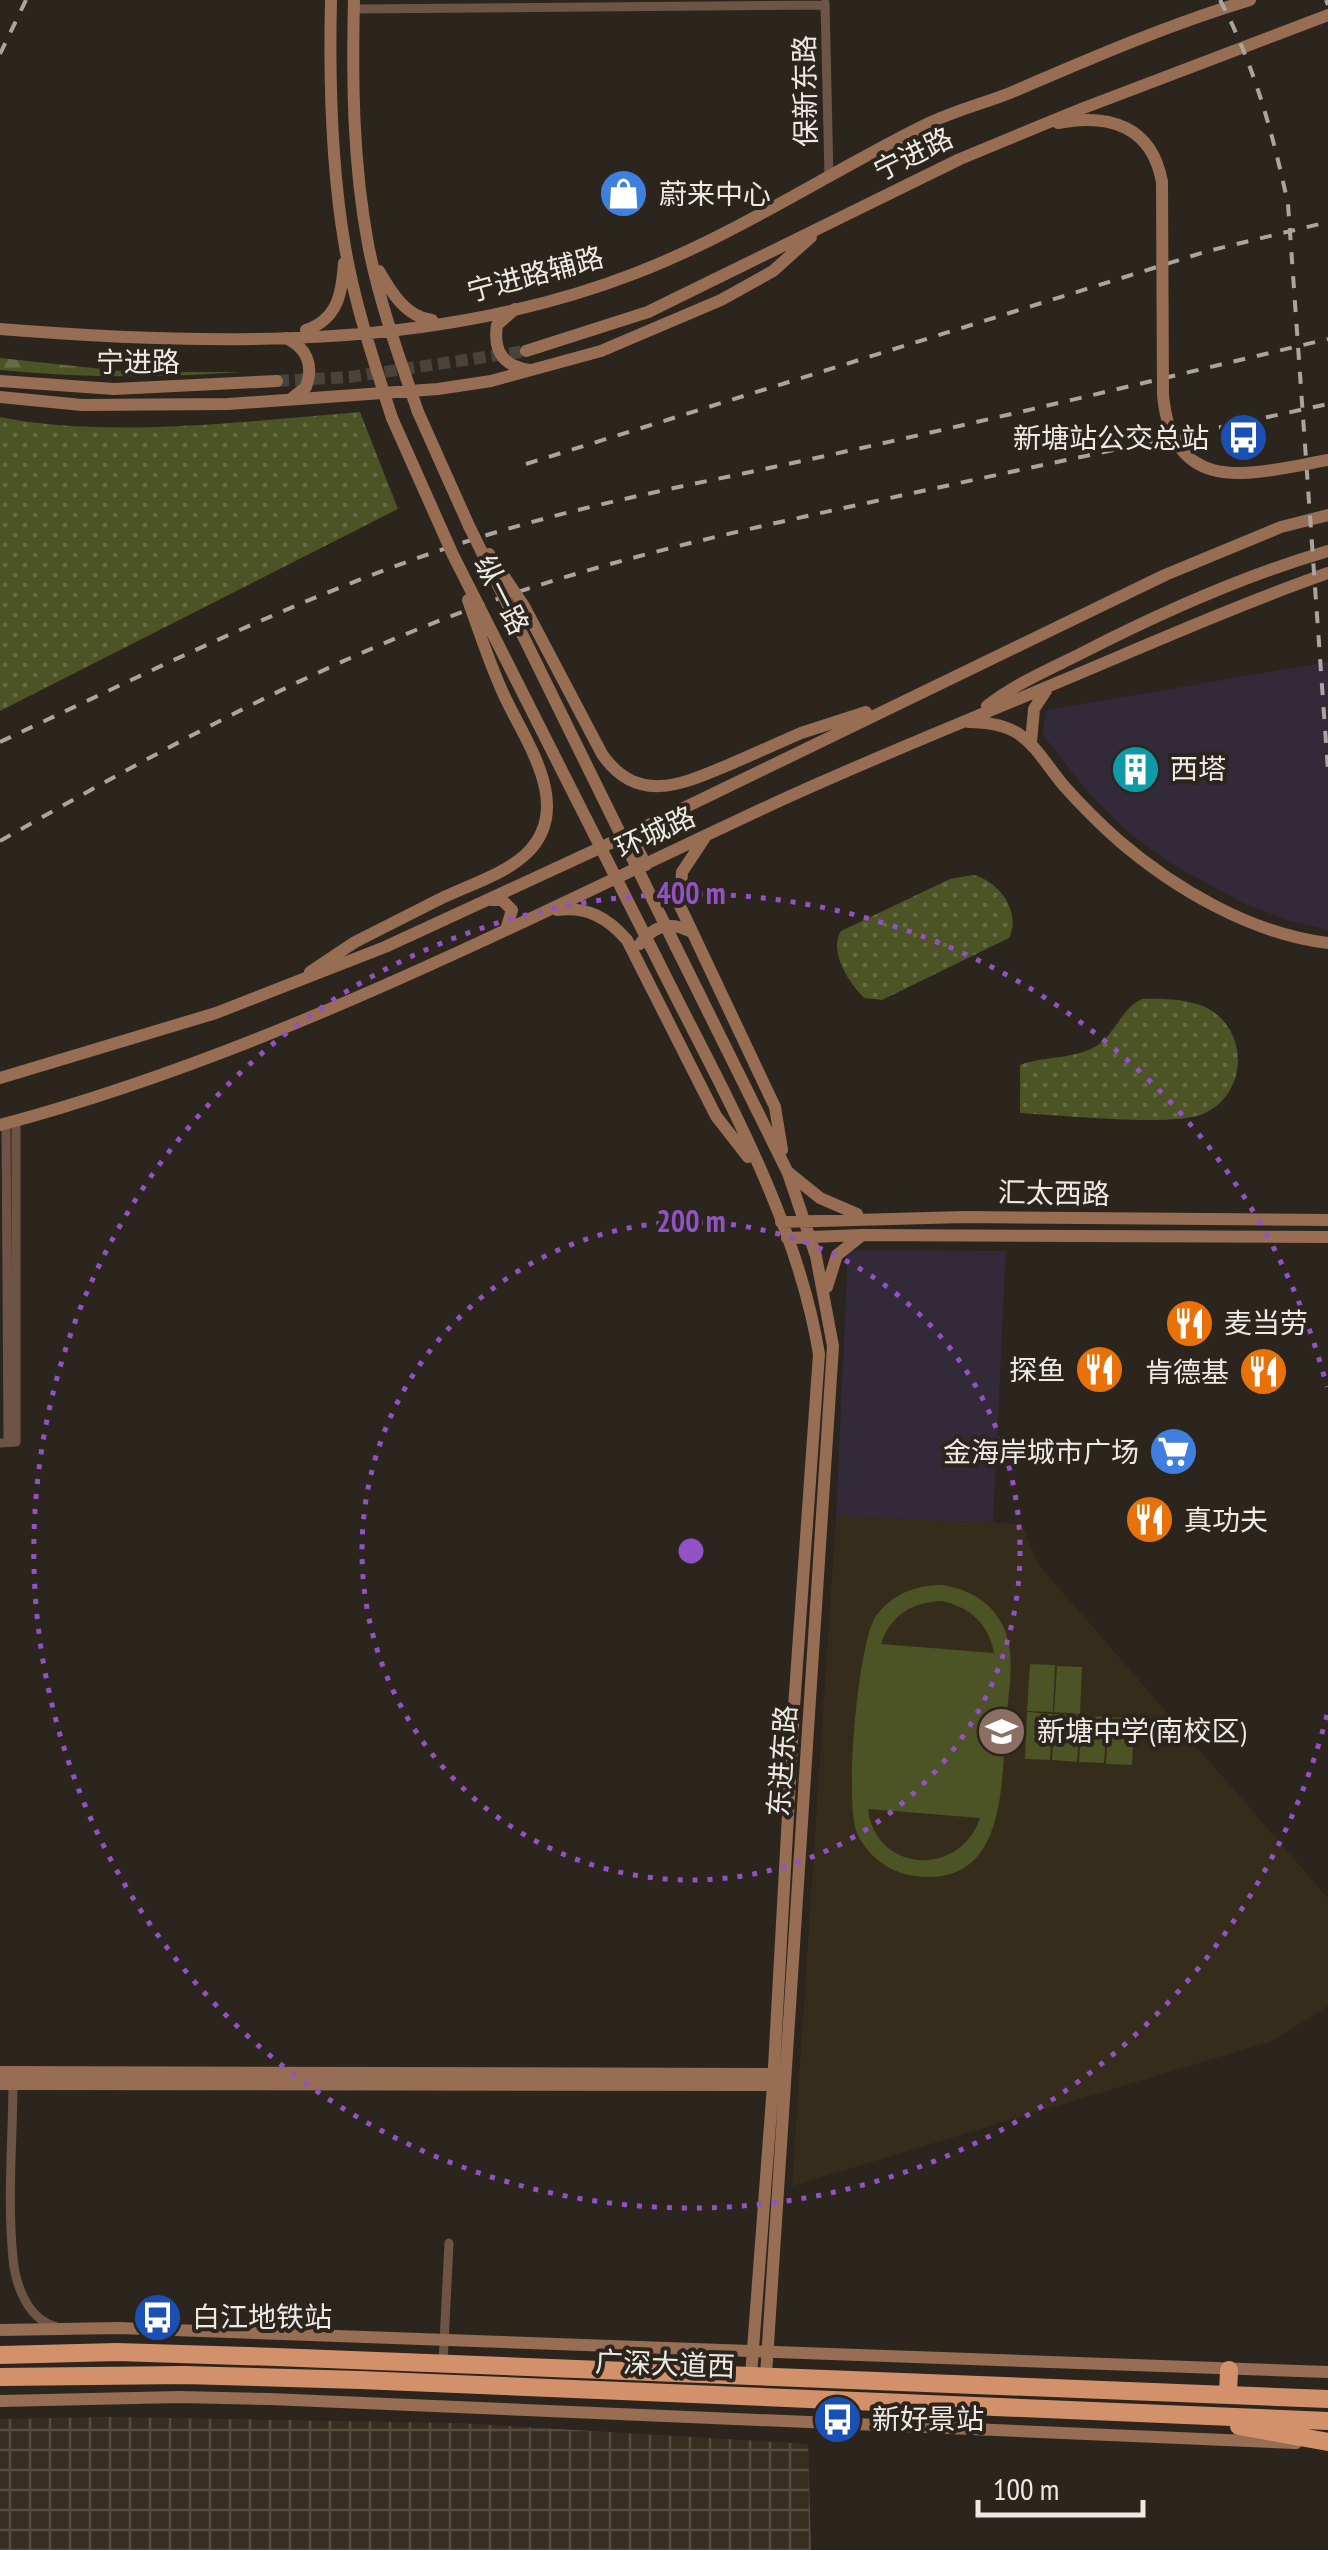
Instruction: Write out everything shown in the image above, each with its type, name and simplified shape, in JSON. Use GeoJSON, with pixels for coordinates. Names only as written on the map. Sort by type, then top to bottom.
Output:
{"type":"FeatureCollection","features":[{"type":"Feature","properties":{"kind":"highway","name":"广深大道西"},"geometry":{"type":"LineString","coordinates":[[0,2355],[117,2352],[1328,2399]]}},
{"type":"Feature","properties":{"kind":"highway"},"geometry":{"type":"LineString","coordinates":[[1228,2394],[1229,2370]]}},
{"type":"Feature","properties":{"kind":"highway","name":"广深大道西"},"geometry":{"type":"LineString","coordinates":[[0,2376],[184,2374],[1328,2421]]}},
{"type":"Feature","properties":{"kind":"highway"},"geometry":{"type":"LineString","coordinates":[[1185,2415],[1328,2443]]}},
{"type":"Feature","properties":{"kind":"street","name":"纵一路"},"geometry":{"type":"LineString","coordinates":[[331,0],[332,137],[346,250],[365,331],[392,418],[453,555],[761,1174]]}},
{"type":"Feature","properties":{"kind":"street","name":"宁进路辅路"},"geometry":{"type":"LineString","coordinates":[[0,329],[124,338],[281,337],[451,322],[583,291],[637,272],[926,124],[1110,48],[1250,0]]}},
{"type":"Feature","properties":{"kind":"street","name":"保新东路"},"geometry":{"type":"LineString","coordinates":[[355,3],[825,2],[829,177]]}},
{"type":"Feature","properties":{"kind":"street","name":"纵一路"},"geometry":{"type":"LineString","coordinates":[[355,3],[355,136],[368,246],[418,412],[469,526],[782,1158]]}},
{"type":"Feature","properties":{"kind":"street","name":"宁进路"},"geometry":{"type":"LineString","coordinates":[[526,351],[648,312],[1026,130],[1328,15]]}},
{"type":"Feature","properties":{"kind":"street"},"geometry":{"type":"LineString","coordinates":[[1026,130],[1089,119],[1129,128],[1152,150],[1162,182],[1163,396],[1167,422],[1182,454],[1202,466],[1226,472],[1263,471],[1328,460]]}},
{"type":"Feature","properties":{"kind":"street"},"geometry":{"type":"LineString","coordinates":[[0,397],[82,406],[284,401],[491,380],[601,350],[721,300],[773,271],[823,227]]}},
{"type":"Feature","properties":{"kind":"street"},"geometry":{"type":"LineString","coordinates":[[368,246],[379,272],[404,307],[422,318],[451,322]]}},
{"type":"Feature","properties":{"kind":"street"},"geometry":{"type":"LineString","coordinates":[[281,337],[316,326],[329,317],[338,304],[346,250]]}},
{"type":"Feature","properties":{"kind":"street"},"geometry":{"type":"LineString","coordinates":[[517,308],[497,325],[496,349],[517,368],[532,370]]}},
{"type":"Feature","properties":{"kind":"street"},"geometry":{"type":"LineString","coordinates":[[281,337],[300,346],[310,366],[306,387],[284,401]]}},
{"type":"Feature","properties":{"kind":"street","name":"宁进路"},"geometry":{"type":"LineString","coordinates":[[0,381],[114,388],[277,382]]}},
{"type":"Feature","properties":{"kind":"street","name":"环城路"},"geometry":{"type":"LineString","coordinates":[[292,985],[630,834],[1114,599],[1281,527],[1328,515]]}},
{"type":"Feature","properties":{"kind":"street"},"geometry":{"type":"LineString","coordinates":[[469,526],[516,592],[602,754],[617,773],[640,784],[680,784],[826,724],[897,704]]}},
{"type":"Feature","properties":{"kind":"street"},"geometry":{"type":"LineString","coordinates":[[973,717],[1012,689],[1111,638],[1234,583],[1328,552]]}},
{"type":"Feature","properties":{"kind":"street"},"geometry":{"type":"LineString","coordinates":[[0,1078],[292,985],[355,942],[526,854],[543,829],[547,803],[543,776],[489,660],[453,555]]}},
{"type":"Feature","properties":{"kind":"street","name":"环城路"},"geometry":{"type":"LineString","coordinates":[[7,1123],[242,1045],[506,930],[956,724],[1223,612],[1328,573]]}},
{"type":"Feature","properties":{"kind":"street"},"geometry":{"type":"LineString","coordinates":[[1031,742],[1034,709],[1048,687]]}},
{"type":"Feature","properties":{"kind":"street"},"geometry":{"type":"LineString","coordinates":[[956,724],[1008,728],[1031,742],[1082,805],[1121,842],[1164,875],[1211,903],[1260,925],[1328,943]]}},
{"type":"Feature","properties":{"kind":"street"},"geometry":{"type":"LineString","coordinates":[[630,834],[646,865]]}},
{"type":"Feature","properties":{"kind":"street"},"geometry":{"type":"LineString","coordinates":[[706,836],[687,862],[680,884],[680,906],[775,1107],[782,1158]]}},
{"type":"Feature","properties":{"kind":"street"},"geometry":{"type":"LineString","coordinates":[[489,900],[502,900],[512,910],[506,930]]}},
{"type":"Feature","properties":{"kind":"street"},"geometry":{"type":"LineString","coordinates":[[544,911],[575,909],[603,918],[620,931],[637,956],[716,1116],[761,1174]]}},
{"type":"Feature","properties":{"kind":"street"},"geometry":{"type":"LineString","coordinates":[[637,956],[653,930],[671,925],[689,931]]}},
{"type":"Feature","properties":{"kind":"street"},"geometry":{"type":"LineString","coordinates":[[7,1123],[8,1442]]}},
{"type":"Feature","properties":{"kind":"street","name":"东进东路"},"geometry":{"type":"LineString","coordinates":[[758,2375],[832,1404],[833,1346],[826,1295],[782,1158]]}},
{"type":"Feature","properties":{"kind":"street"},"geometry":{"type":"LineString","coordinates":[[788,1173],[833,1206],[868,1218]]}},
{"type":"Feature","properties":{"kind":"street","name":"东进东路"},"geometry":{"type":"LineString","coordinates":[[761,1174],[787,1238],[819,1354],[794,1707],[780,2080]]}},
{"type":"Feature","properties":{"kind":"street"},"geometry":{"type":"LineString","coordinates":[[1310,1220],[1328,1212]]}},
{"type":"Feature","properties":{"kind":"street","name":"汇太西路"},"geometry":{"type":"LineString","coordinates":[[780,1222],[868,1218],[1328,1220]]}},
{"type":"Feature","properties":{"kind":"street"},"geometry":{"type":"LineString","coordinates":[[1254,1220],[1254,1237]]}},
{"type":"Feature","properties":{"kind":"street"},"geometry":{"type":"LineString","coordinates":[[826,1295],[832,1265],[844,1247],[862,1235]]}},
{"type":"Feature","properties":{"kind":"street","name":"汇太西路"},"geometry":{"type":"LineString","coordinates":[[787,1238],[862,1235],[1328,1240]]}},
{"type":"Feature","properties":{"kind":"street"},"geometry":{"type":"LineString","coordinates":[[67,2328],[46,2324],[32,2312],[20,2290],[13,2260],[7,2078],[780,2080]]}},
{"type":"Feature","properties":{"kind":"street"},"geometry":{"type":"LineString","coordinates":[[443,2363],[449,2243]]}},
{"type":"Feature","properties":{"kind":"street"},"geometry":{"type":"LineString","coordinates":[[0,2330],[67,2328],[1328,2372]]}},
{"type":"Feature","properties":{"kind":"street"},"geometry":{"type":"LineString","coordinates":[[408,2406],[409,2382]]}},
{"type":"Feature","properties":{"kind":"street"},"geometry":{"type":"LineString","coordinates":[[0,2401],[180,2397],[1328,2443]]}},
{"type":"Feature","properties":{"kind":"shaded area"},"geometry":{"type":"Polygon","coordinates":[[[1328,662],[1328,930],[1290,921],[1241,902],[1172,864],[1129,833],[1091,796],[1042,734],[1047,710],[1328,662]]]}},
{"type":"Feature","properties":{"kind":"shaded area"},"geometry":{"type":"Polygon","coordinates":[[[848,1250],[1006,1251],[993,1523],[836,1516],[848,1250]]]}},
{"type":"Feature","properties":{"kind":"shaded area","name":"新塘中学(南校区)"},"geometry":{"type":"Polygon","coordinates":[[[836,1516],[1021,1524],[1039,1565],[1328,1898],[1328,2006],[1272,2041],[792,2186],[836,1516]]]}},
{"type":"Feature","properties":{"kind":"shaded area"},"geometry":{"type":"Polygon","coordinates":[[[0,2419],[458,2423],[808,2444],[811,2550],[0,2550],[0,2419]]]}},
{"type":"Feature","properties":{"kind":"green space"},"geometry":{"type":"Polygon","coordinates":[[[0,358],[130,372],[242,372],[61,375],[0,370],[0,358]]]}},
{"type":"Feature","properties":{"kind":"green space"},"geometry":{"type":"Polygon","coordinates":[[[360,412],[398,509],[0,711],[0,417],[87,427],[133,427],[360,412]]]}},
{"type":"Feature","properties":{"kind":"green space"},"geometry":{"type":"Polygon","coordinates":[[[973,875],[983,878],[1006,899],[1013,918],[1009,938],[882,1000],[864,998],[839,957],[841,931],[950,879],[973,875]]]}},
{"type":"Feature","properties":{"kind":"green space"},"geometry":{"type":"Polygon","coordinates":[[[1142,999],[1194,1003],[1209,1009],[1232,1033],[1238,1063],[1235,1079],[1218,1105],[1203,1114],[1168,1120],[1020,1113],[1020,1065],[1089,1050],[1110,1034],[1129,1008],[1142,999]]]}},
{"type":"Feature","properties":{"kind":"green space"},"geometry":{"type":"Polygon","coordinates":[[[932,1585],[961,1590],[992,1610],[1007,1637],[1010,1674],[999,1801],[983,1849],[967,1866],[945,1875],[915,1876],[888,1867],[861,1841],[853,1816],[853,1758],[869,1631],[882,1608],[897,1597],[932,1585]],[[941,1601],[904,1612],[890,1626],[881,1644],[994,1653],[988,1633],[976,1618],[941,1601]],[[868,1809],[874,1830],[886,1846],[901,1856],[919,1860],[955,1851],[970,1837],[980,1818],[868,1809]]]}},
{"type":"Feature","properties":{"kind":"green space"},"geometry":{"type":"Polygon","coordinates":[[[1030,1664],[1055,1665],[1053,1712],[1027,1711],[1030,1664]]]}},
{"type":"Feature","properties":{"kind":"green space"},"geometry":{"type":"Polygon","coordinates":[[[1057,1666],[1082,1667],[1080,1714],[1054,1712],[1057,1666]]]}},
{"type":"Feature","properties":{"kind":"green space"},"geometry":{"type":"Polygon","coordinates":[[[1027,1712],[1053,1714],[1050,1760],[1025,1759],[1027,1712]]]}},
{"type":"Feature","properties":{"kind":"green space"},"geometry":{"type":"Polygon","coordinates":[[[1054,1714],[1080,1715],[1077,1762],[1052,1760],[1054,1714]]]}},
{"type":"Feature","properties":{"kind":"green space"},"geometry":{"type":"Polygon","coordinates":[[[1082,1716],[1107,1717],[1104,1763],[1079,1762],[1082,1716]]]}},
{"type":"Feature","properties":{"kind":"green space"},"geometry":{"type":"Polygon","coordinates":[[[1109,1717],[1134,1719],[1132,1765],[1106,1764],[1109,1717]]]}},
{"type":"Feature","properties":{"kind":"tunnel"},"geometry":{"type":"LineString","coordinates":[[277,381],[350,377],[526,351]]}},
{"type":"Feature","properties":{"kind":"railway"},"geometry":{"type":"LineString","coordinates":[[0,54],[26,0]]}},
{"type":"Feature","properties":{"kind":"railway"},"geometry":{"type":"LineString","coordinates":[[1220,0],[1261,100],[1288,204],[1328,771]]}},
{"type":"Feature","properties":{"kind":"railway"},"geometry":{"type":"LineString","coordinates":[[1326,0],[1328,5]]}},
{"type":"Feature","properties":{"kind":"railway"},"geometry":{"type":"LineString","coordinates":[[526,464],[1208,251],[1328,222]]}},
{"type":"Feature","properties":{"kind":"railway"},"geometry":{"type":"LineString","coordinates":[[0,742],[301,604],[487,535],[616,501],[1328,339]]}},
{"type":"Feature","properties":{"kind":"railway"},"geometry":{"type":"LineString","coordinates":[[0,841],[179,742],[300,681],[425,626],[539,585],[744,530],[1328,404]]}},
{"type":"Feature","properties":{"kind":"place","name":"蔚来中心"},"geometry":{"type":"Point","coordinates":[624,194]}},
{"type":"Feature","properties":{"kind":"place","name":"新塘站公交总站"},"geometry":{"type":"Point","coordinates":[1244,438]}},
{"type":"Feature","properties":{"kind":"place","name":"西塔"},"geometry":{"type":"Point","coordinates":[1135,769]}},
{"type":"Feature","properties":{"kind":"place","name":"麦当劳"},"geometry":{"type":"Point","coordinates":[1189,1323]}},
{"type":"Feature","properties":{"kind":"place","name":"探鱼"},"geometry":{"type":"Point","coordinates":[1100,1370]}},
{"type":"Feature","properties":{"kind":"place","name":"肯德基"},"geometry":{"type":"Point","coordinates":[1264,1372]}},
{"type":"Feature","properties":{"kind":"place","name":"金海岸城市广场"},"geometry":{"type":"Point","coordinates":[1174,1452]}},
{"type":"Feature","properties":{"kind":"place","name":"真功夫"},"geometry":{"type":"Point","coordinates":[1149,1520]}},
{"type":"Feature","properties":{"kind":"place","name":"新塘中学(南校区)"},"geometry":{"type":"Point","coordinates":[1002,1731]}},
{"type":"Feature","properties":{"kind":"place","name":"白江地铁站"},"geometry":{"type":"Point","coordinates":[157,2317]}},
{"type":"Feature","properties":{"kind":"place","name":"新好景站"},"geometry":{"type":"Point","coordinates":[837,2419]}}]}
